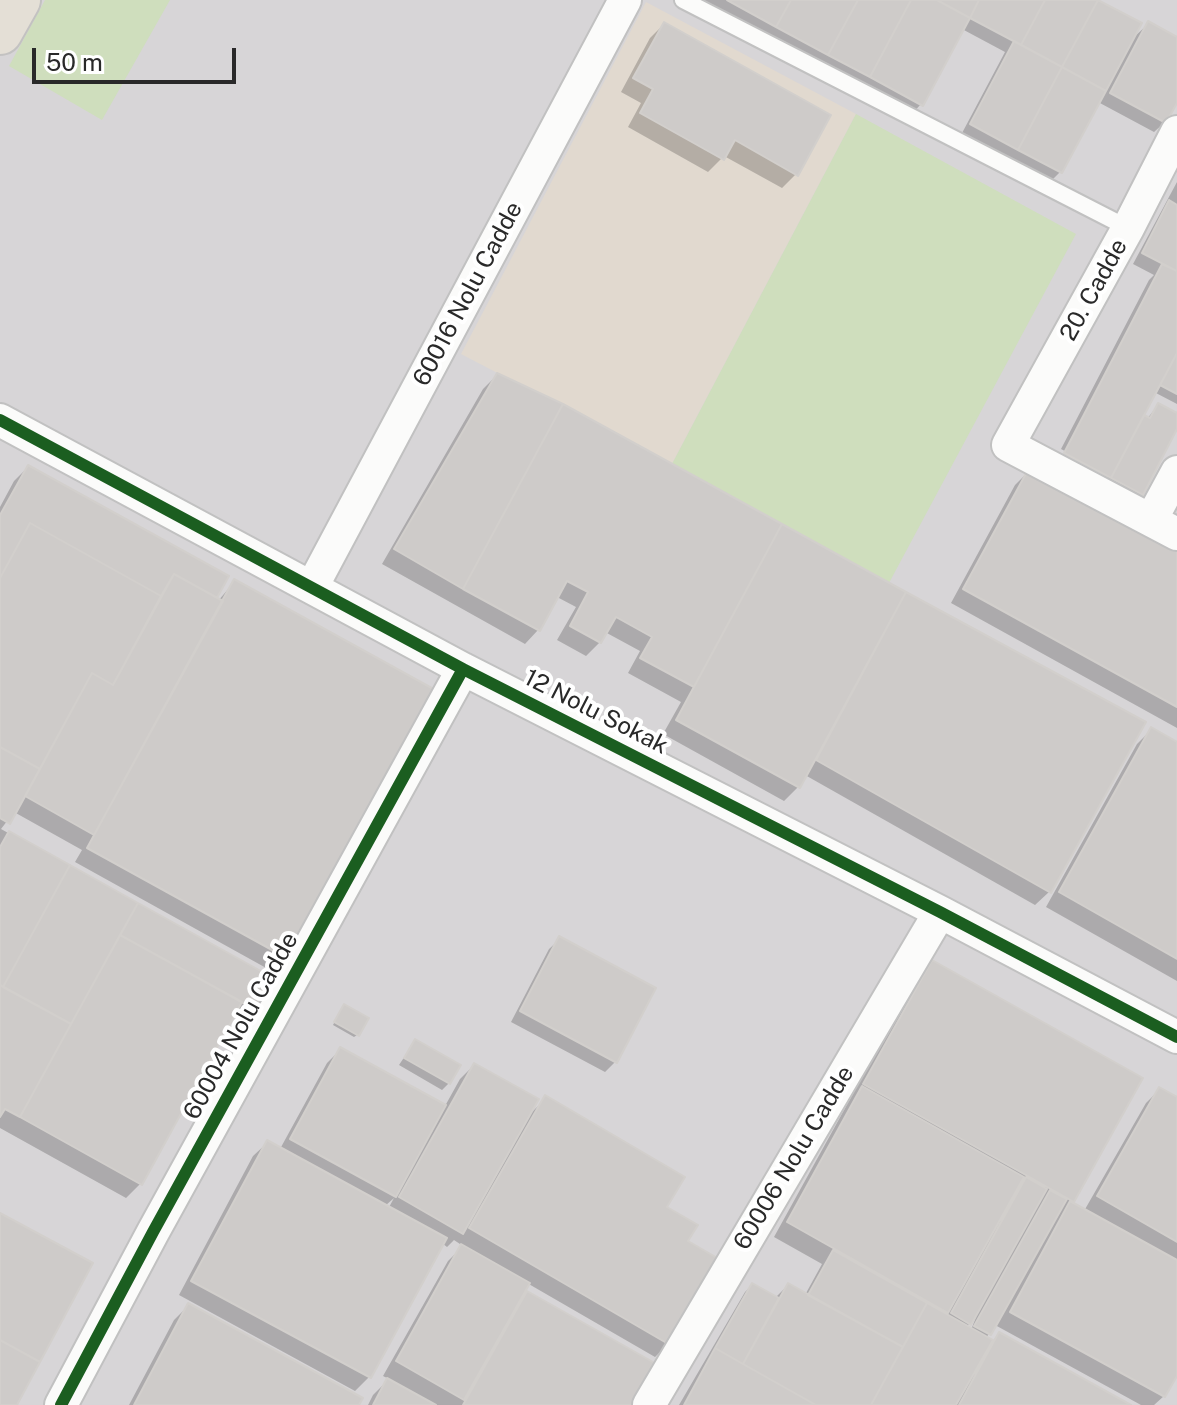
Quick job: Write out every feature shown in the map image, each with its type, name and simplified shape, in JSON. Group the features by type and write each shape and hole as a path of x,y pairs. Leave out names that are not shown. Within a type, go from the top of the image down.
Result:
{"main road":[{"path":"0,32 18,0"}],"street":[{"name":"60016 Nolu Cadde","path":"312,587 625,0"},
{"name":"20. Cadde","path":"1164,527 1008,445 1128,228 1177,132"},
{"name":"12 Nolu Sokak","path":"0,420 463,669 940,912 1177,1037"},
{"path":"1164,527 1177,472"},
{"name":"60004 Nolu Cadde","path":"61,1405 463,669"},
{"name":"60006 Nolu Cadde","path":"649,1405 940,912"}],"lane":[{"path":"683,0 1128,228"}],"shaded area":[{"path":"0,0 1177,0 1177,1405 0,1405"},
{"path":"646,2 856,114 672,464 461,354"}],"green space":[{"path":"45,0 170,0 102,120 9,66"},
{"path":"856,114 1076,234 889,583 672,464"}],"building":[{"path":"727,0 791,0 776,27"},
{"path":"791,0 858,0 828,55 776,27"},
{"path":"858,0 911,0 870,77 828,55"},
{"path":"911,0 937,0 970,18 923,106 870,77"},
{"path":"937,0 979,0 970,18"},
{"path":"979,0 1045,0 1021,45 970,18"},
{"path":"1045,0 1098,0 1062,67 1021,45"},
{"path":"1098,0 1142,23 1106,91 1062,67"},
{"path":"1148,21 1177,37 1177,103 1166,123 1110,93"},
{"path":"664,22 831,115 798,176 735,140 724,160 640,113 653,89 633,78"},
{"path":"1014,41 1062,67 1018,150 970,124"},
{"path":"1062,67 1106,91 1062,173 1018,150"},
{"path":"1169,200 1177,205 1177,271 1142,253"},
{"path":"1162,264 1177,271 1177,353 1111,478 1064,453"},
{"path":"1177,353 1177,394 1160,385"},
{"path":"497,373 563,404 463,589 394,549"},
{"path":"1158,403 1177,413 1177,429 1143,495 1111,478 1144,415 1150,418"},
{"path":"563,404 782,524 694,687 640,658 652,637 616,617 601,643 570,626 588,592 567,581 540,631 463,589"},
{"path":"28,465 229,576 217,598 174,574 161,596 30,523 0,578 0,515"},
{"path":"1029,468 1177,550 1177,707 963,589"},
{"path":"30,523 161,596 113,685 92,673 40,769 0,747 0,578"},
{"path":"782,524 906,592 800,788 676,720"},
{"path":"174,574 223,601 94,835 25,796 92,673 113,685"},
{"path":"234,579 439,692 292,961 87,848"},
{"path":"906,592 1146,722 1051,893 816,760"},
{"path":"1151,727 1177,742 1177,959 1059,892"},
{"path":"0,747 40,769 10,824 0,818"},
{"path":"9,831 70,865 3,987 0,985 0,847"},
{"path":"70,865 138,903 71,1024 3,987"},
{"path":"138,903 277,980 259,1012 120,935"},
{"path":"120,935 242,1002 142,1185 20,1117"},
{"path":"559,936 656,988 617,1063 520,1011"},
{"path":"932,960 1143,1078 1074,1202 863,1084"},
{"path":"0,985 71,1024 20,1117 5,1109 0,1117"},
{"path":"344,1004 369,1018 359,1036 334,1022"},
{"path":"415,1039 461,1065 450,1084 404,1058"},
{"path":"340,1047 446,1105 396,1197 290,1139"},
{"path":"474,1063 539,1099 463,1234 399,1197"},
{"path":"862,1086 1024,1177 948,1313 787,1222"},
{"path":"1159,1087 1177,1097 1177,1242 1097,1196"},
{"path":"545,1095 685,1177 667,1207 698,1225 688,1241 719,1259 670,1345 469,1228"},
{"path":"267,1140 447,1238 371,1378 191,1281"},
{"path":"1026,1177 1047,1189 971,1325 951,1313"},
{"path":"1050,1190 1067,1199 991,1335 974,1326"},
{"path":"1070,1201 1177,1260 1177,1376 1165,1397 1010,1312"},
{"path":"0,1213 93,1263 40,1362 0,1340"},
{"path":"461,1244 530,1283 464,1400 396,1361"},
{"path":"833,1250 927,1303 903,1347 808,1295"},
{"path":"752,1283 779,1298 743,1364 715,1348"},
{"path":"788,1283 903,1347 871,1405 816,1405 743,1364"},
{"path":"527,1291 660,1366 638,1405 463,1405"},
{"path":"188,1303 363,1398 359,1405 134,1405"},
{"path":"927,1303 993,1340 956,1405 871,1405"},
{"path":"999,1332 1131,1405 959,1405"},
{"path":"0,1340 40,1362 17,1405 0,1405"},
{"path":"715,1348 743,1364 816,1405 684,1405"},
{"path":"387,1378 436,1405 373,1405"}],"cycle path":[{"path":"0,420 463,669 940,912 1177,1037"},
{"path":"61,1405 463,669"}]}
